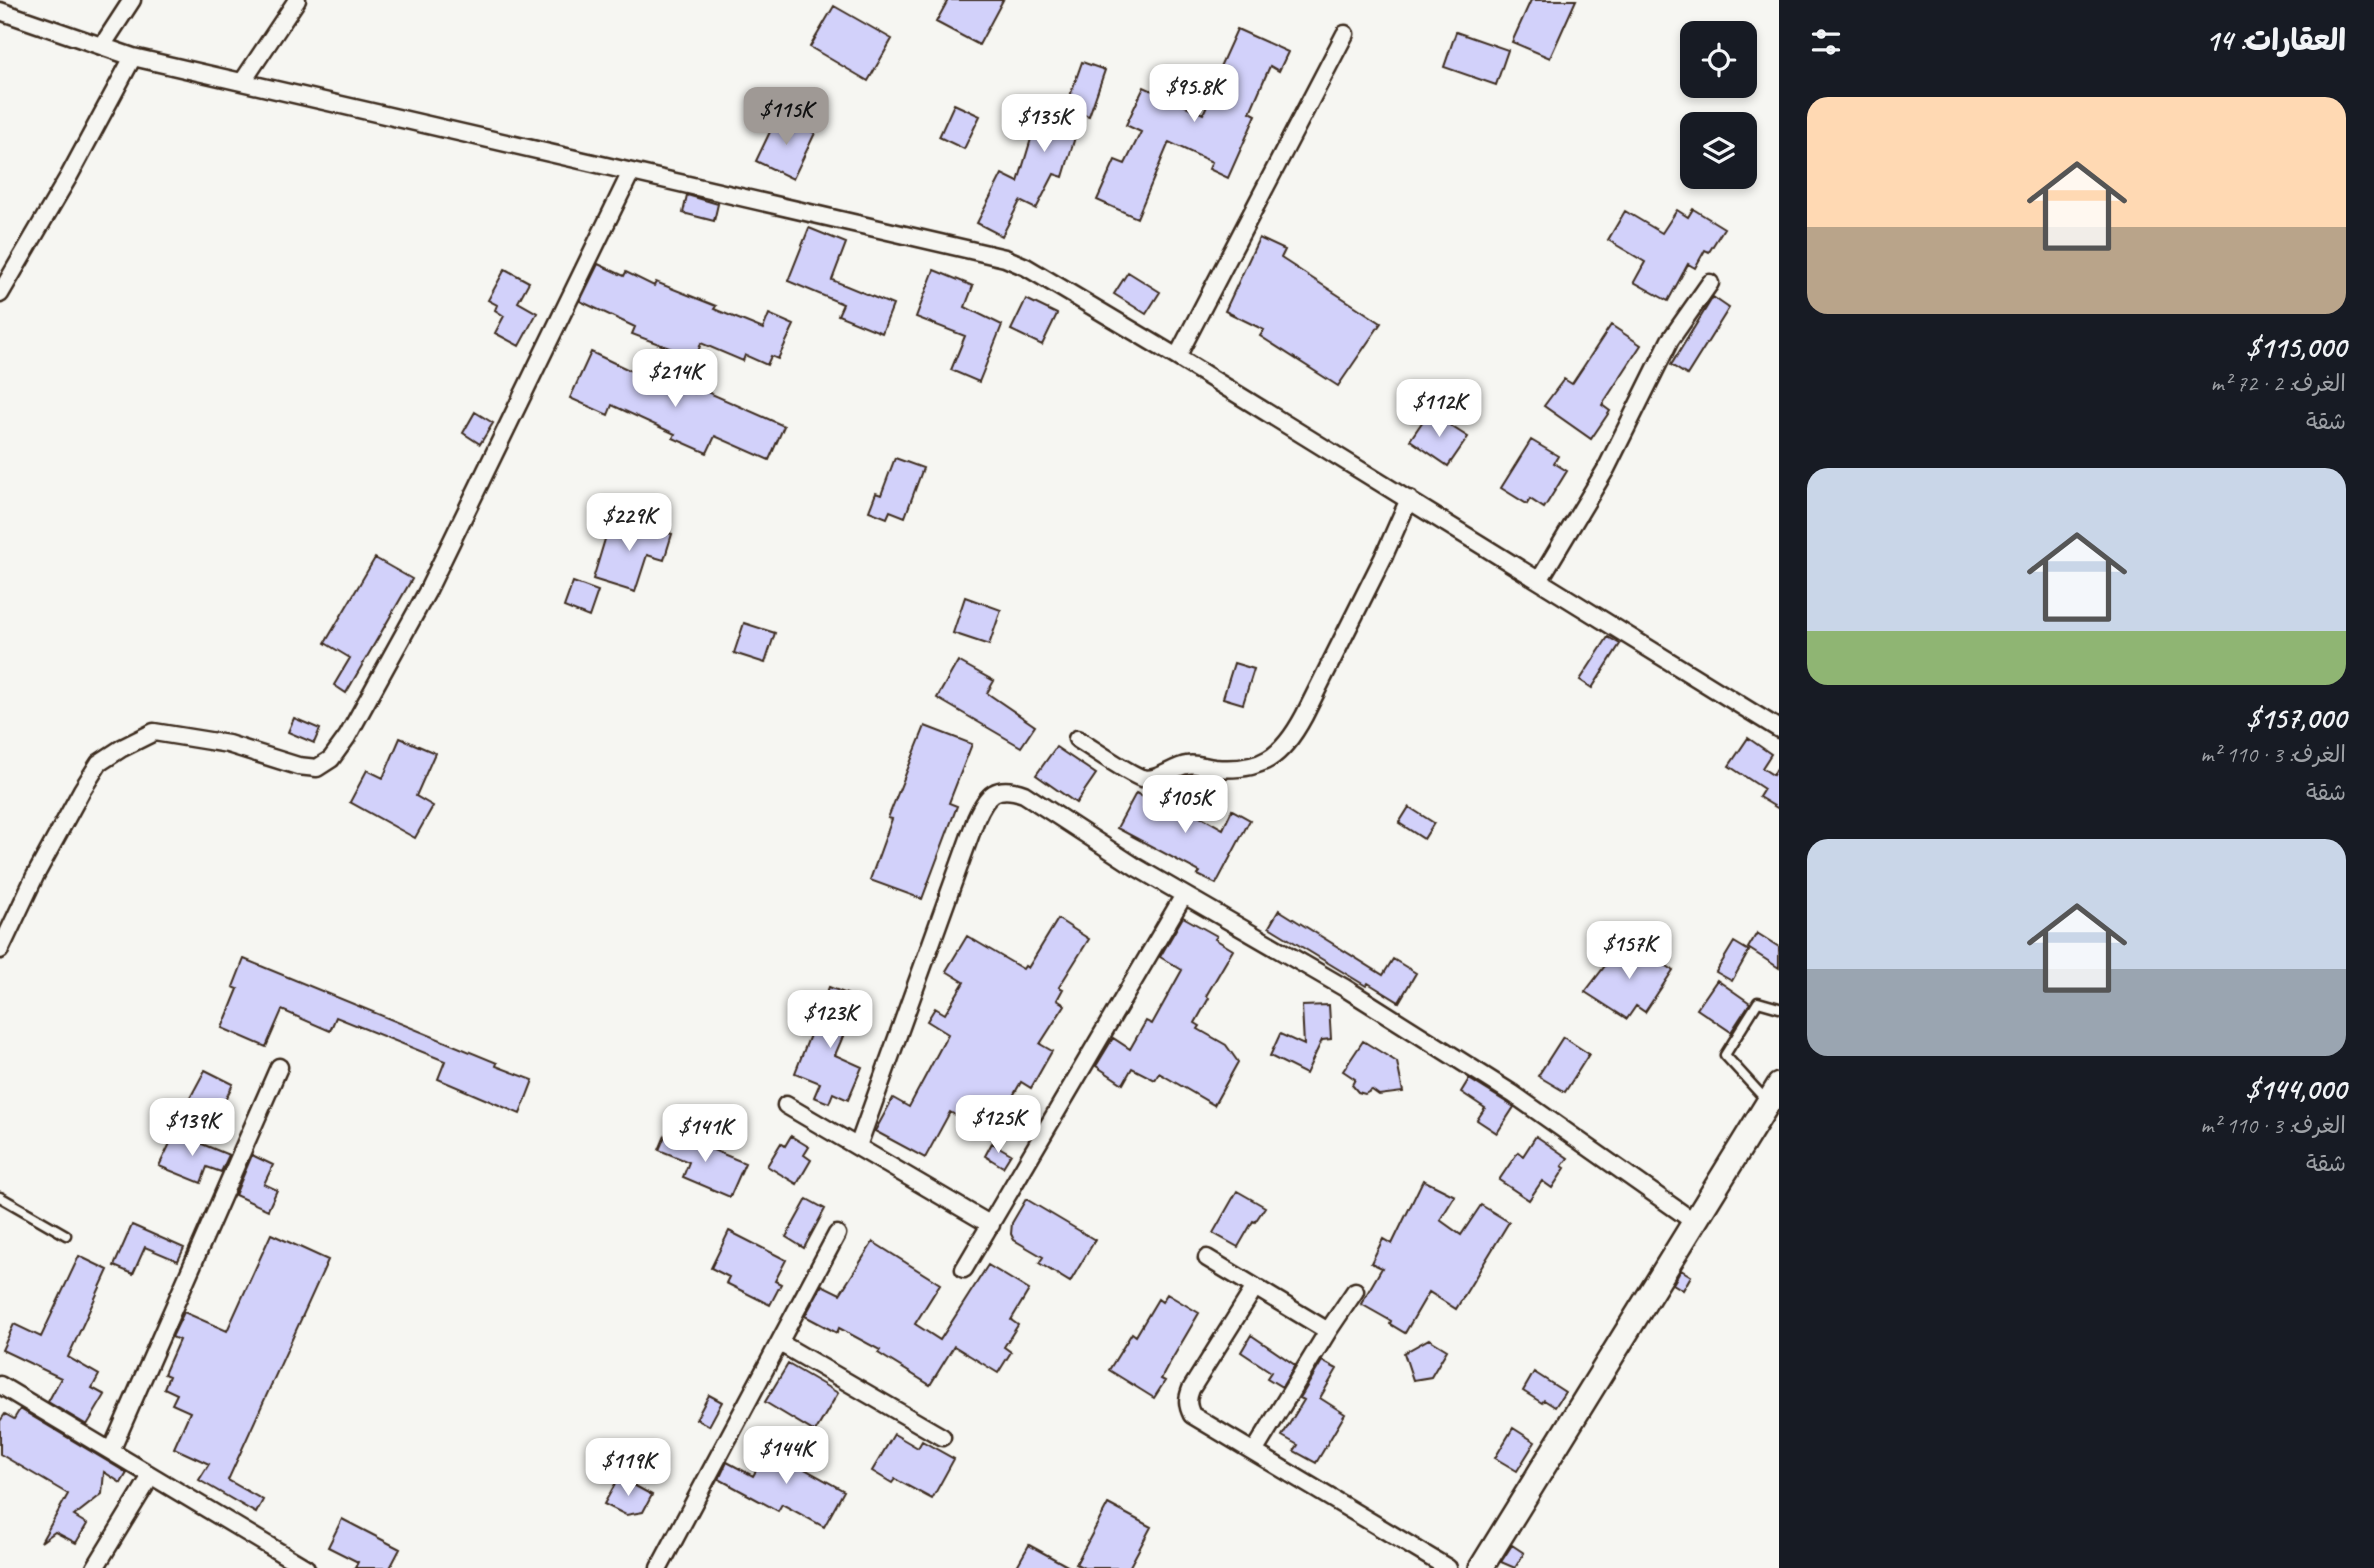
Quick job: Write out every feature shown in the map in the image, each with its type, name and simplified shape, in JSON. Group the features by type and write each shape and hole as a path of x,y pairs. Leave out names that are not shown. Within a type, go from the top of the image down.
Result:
{"main road":[{"path":"1481,1568 1693,1220 1774,1094"}],"street":[{"path":"102,46 132,0"},
{"path":"243,81 297,0"},
{"path":"0,12 133,57 1005,258 1026,267 1178,357 1779,729"},
{"path":"1178,357 1345,34"},
{"path":"0,294 69,176 133,57"},
{"path":"0,950 34,876 82,790 99,763 122,748 154,732 228,744 298,766 317,768 331,759 347,737 427,592 631,172"},
{"path":"1539,579 1606,469 1671,340 1710,282"},
{"path":"1077,739 1142,778 1156,778 1179,766 1192,764 1240,769 1266,761 1281,752 1292,739 1304,716 1409,499"},
{"path":"858,1146 976,819 989,796 998,790 1010,789 1024,793 1184,895 1345,988 1502,1087 1693,1220"},
{"path":"964,1269 1184,895"},
{"path":"111,1451 279,1067"},
{"path":"786,1105 991,1225"},
{"path":"659,1568 837,1234"},
{"path":"1207,1258 1328,1331"},
{"path":"1255,1287 1187,1398 1192,1415 1448,1568"},
{"path":"1254,1452 1355,1291"},
{"path":"780,1343 942,1437"},
{"path":"0,1385 299,1566"},
{"path":"95,1568 150,1476"}],"lane":[{"path":"1774,1094 1726,1055 1758,1002 1779,1008"},
{"path":"0,1197 66,1235"}],"building":[{"path":"948,0 1003,0 979,45 936,22"},
{"path":"1531,0 1576,0 1550,58 1512,42"},
{"path":"834,6 892,39 868,81 810,47"},
{"path":"1237,29 1288,52 1279,71 1270,66 1250,112 1256,115 1228,178 1209,169 1212,162 1169,142 1137,218 1097,200 1115,160 1125,164 1141,132 1126,125 1144,87 1203,114 1222,73 1218,71"},
{"path":"1456,32 1508,50 1496,85 1444,67"},
{"path":"1082,62 1105,70 1089,116 1082,114 1063,177 1054,174 1036,209 1020,201 1002,236 977,223 1002,174 1018,182 1040,109 1063,116"},
{"path":"954,104 980,116 964,149 939,137"},
{"path":"778,115 815,133 793,179 756,161"},
{"path":"687,195 718,204 714,221 683,213"},
{"path":"1693,209 1724,228 1709,252 1705,250 1695,268 1688,264 1668,301 1634,282 1645,262 1608,240 1625,211 1662,233 1677,210 1688,217"},
{"path":"809,228 846,243 832,280 893,305 882,333 838,315 843,304 788,281"},
{"path":"1259,238 1285,250 1281,258 1381,323 1338,386 1260,336 1264,330 1225,311"},
{"path":"598,264 624,276 626,272 654,286 656,282 716,306 714,309 763,329 769,314 794,325 778,359 771,356 767,365 745,355 743,361 701,343 696,358 632,334 635,327 580,301"},
{"path":"505,269 529,282 518,302 537,313 519,346 495,333 504,316 495,310 497,305 488,300"},
{"path":"934,270 973,286 965,307 1002,325 979,382 951,370 965,336 916,317"},
{"path":"1128,272 1160,292 1146,314 1114,294"},
{"path":"1713,297 1729,308 1687,375 1671,365"},
{"path":"1026,299 1057,314 1042,345 1011,330"},
{"path":"1611,325 1641,345 1602,405 1610,411 1591,439 1544,406 1564,379 1572,384"},
{"path":"591,352 665,387 668,381 694,393 696,387 784,426 769,460 715,436 707,453 673,438 675,434 612,405 608,415 570,398"},
{"path":"475,412 493,423 480,444 463,433"},
{"path":"1429,412 1468,437 1448,466 1410,440"},
{"path":"1531,440 1558,456 1554,463 1567,471 1544,508 1530,499 1527,504 1501,488"},
{"path":"895,458 923,468 905,517 890,511 887,518 869,511 876,493 881,495"},
{"path":"612,516 672,534 664,560 647,555 635,592 593,579"},
{"path":"375,558 412,579 346,693 334,685 350,658 325,643"},
{"path":"573,582 598,591 589,617 564,607"},
{"path":"965,597 1001,610 989,645 953,633"},
{"path":"744,623 775,633 765,663 734,653"},
{"path":"1608,637 1620,644 1592,688 1580,680"},
{"path":"958,661 994,681 987,693 1035,726 1021,747 937,698"},
{"path":"1234,663 1254,669 1243,704 1223,698"},
{"path":"294,718 320,729 314,743 288,732"},
{"path":"925,726 972,744 949,803 957,806 922,899 870,880 892,819 888,818"},
{"path":"400,738 435,753 416,796 433,806 415,838 350,802 367,770 383,778"},
{"path":"1748,738 1771,754 1762,768 1773,775 1779,765 1779,809 1759,797 1764,789 1729,766"},
{"path":"1056,747 1096,774 1076,803 1036,775"},
{"path":"1136,793 1164,808 1170,799 1223,829 1232,810 1250,820 1216,884 1198,875 1200,872 1117,828"},
{"path":"1409,807 1434,823 1424,839 1399,823"},
{"path":"1279,910 1383,975 1393,959 1416,973 1399,1002 1368,983 1366,986 1269,927"},
{"path":"1183,917 1217,936 1215,939 1233,950 1206,996 1209,998 1195,1023 1200,1026 1198,1029 1226,1045 1238,1062 1214,1105 1159,1073 1155,1080 1132,1068 1123,1084 1096,1066 1113,1038 1130,1049 1146,1021 1152,1024 1182,970 1160,957"},
{"path":"1058,919 1089,939 1059,987 1063,989 1057,1000 1065,1005 1040,1044 1052,1051 1031,1088 1021,1082 991,1135 950,1112 925,1158 875,1131 893,1098 909,1107 948,1034 927,1021 935,1008 945,1014 964,982 946,971 967,936 1023,969 1025,966 1028,968"},
{"path":"1757,933 1779,947 1779,968 1748,948"},
{"path":"1734,942 1749,951 1732,981 1716,972"},
{"path":"1621,945 1630,951 1634,945 1673,970 1645,1012 1636,1006 1627,1019 1585,992"},
{"path":"244,959 533,1080 520,1114 438,1079 445,1061 336,1017 330,1031 282,1010 266,1047 222,1028 238,989 233,987"},
{"path":"1717,980 1750,1003 1731,1032 1697,1009"},
{"path":"829,987 847,994 843,1003 855,1008 835,1055 862,1067 848,1100 833,1093 829,1103 814,1097 820,1083 795,1073"},
{"path":"1329,1005 1331,1039 1322,1040 1306,1074 1270,1056 1280,1034 1304,1045 1302,1006"},
{"path":"1563,1037 1589,1054 1565,1092 1538,1076"},
{"path":"1363,1041 1397,1062 1403,1092 1379,1095 1372,1090 1365,1094 1358,1092 1352,1085 1355,1079 1343,1071"},
{"path":"205,1070 233,1084 219,1113 190,1098"},
{"path":"1469,1079 1514,1107 1497,1133 1477,1120 1485,1108 1461,1092"},
{"path":"667,1131 745,1163 730,1197 683,1177 689,1162 659,1150"},
{"path":"175,1133 229,1155 221,1172 207,1167 201,1183 159,1166"},
{"path":"791,1136 809,1147 804,1155 811,1160 797,1184 767,1166 781,1143 785,1146"},
{"path":"1536,1136 1568,1158 1552,1188 1542,1181 1529,1200 1499,1180 1518,1152 1523,1156"},
{"path":"992,1143 1011,1154 1003,1167 985,1156"},
{"path":"252,1155 273,1165 264,1184 277,1190 268,1210 235,1195"},
{"path":"1423,1180 1455,1196 1440,1220 1461,1235 1481,1205 1509,1222 1456,1309 1429,1292 1405,1333 1390,1324 1391,1321 1361,1304 1382,1268 1371,1263 1383,1239 1392,1244"},
{"path":"1237,1191 1265,1207 1255,1222 1253,1221 1238,1247 1213,1233"},
{"path":"807,1199 825,1209 804,1248 786,1237"},
{"path":"1026,1199 1095,1240 1070,1282 1039,1263 1043,1257 1014,1240 1011,1234 1012,1223"},
{"path":"132,1225 184,1248 178,1261 145,1247 133,1274 114,1266"},
{"path":"729,1231 786,1260 775,1281 781,1284 770,1305 726,1283 729,1277 711,1268"},
{"path":"271,1234 328,1260 228,1480 263,1500 256,1513 199,1480 209,1464 174,1448 190,1412 172,1404 177,1394 164,1388 169,1376 164,1374 179,1340 172,1337 184,1312 227,1331"},
{"path":"873,1242 940,1284 915,1324 940,1340 988,1265 1029,1290 1011,1320 1018,1325 1004,1347 1011,1352 998,1373 954,1346 930,1385 878,1353 880,1350 839,1328 837,1333 805,1316 822,1285 840,1294"},
{"path":"79,1256 108,1270 68,1357 99,1375 92,1388 105,1395 87,1425 48,1402 61,1378 2,1350 14,1324 41,1337"},
{"path":"1681,1270 1691,1276 1683,1290 1673,1284"},
{"path":"1167,1294 1199,1313 1161,1379 1165,1381 1154,1398 1109,1370 1132,1333 1136,1336 1158,1299 1162,1302"},
{"path":"1251,1335 1295,1365 1282,1387 1267,1378 1271,1372 1241,1352"},
{"path":"1429,1339 1447,1350 1431,1377 1413,1380 1404,1353"},
{"path":"1322,1361 1337,1369 1320,1398 1345,1414 1316,1463 1294,1451 1298,1445 1282,1436 1304,1400 1300,1398"},
{"path":"788,1364 838,1393 815,1432 765,1402"},
{"path":"1534,1372 1565,1392 1555,1407 1544,1400 1542,1403 1523,1391"},
{"path":"709,1395 722,1402 709,1426 696,1419"},
{"path":"20,1409 127,1473 121,1483 104,1472 102,1494 74,1516 87,1524 76,1543 55,1532 41,1542 68,1494 0,1454 0,1421 5,1414 14,1419"},
{"path":"1513,1428 1535,1442 1517,1471 1495,1458"},
{"path":"894,1434 918,1448 922,1441 954,1459 932,1499 895,1479 892,1483 872,1471"},
{"path":"771,1445 805,1464 803,1468 844,1491 824,1527 782,1504 778,1511 719,1479 727,1462 753,1476"},
{"path":"619,1477 652,1495 643,1512 626,1515 604,1504"},
{"path":"1108,1504 1151,1527 1129,1568 1084,1568 1076,1564"},
{"path":"342,1519 400,1549 390,1568 355,1568 358,1562 328,1547"},
{"path":"1029,1545 1071,1568 1016,1568"},
{"path":"1512,1545 1524,1553 1515,1568 1501,1562"}]}
